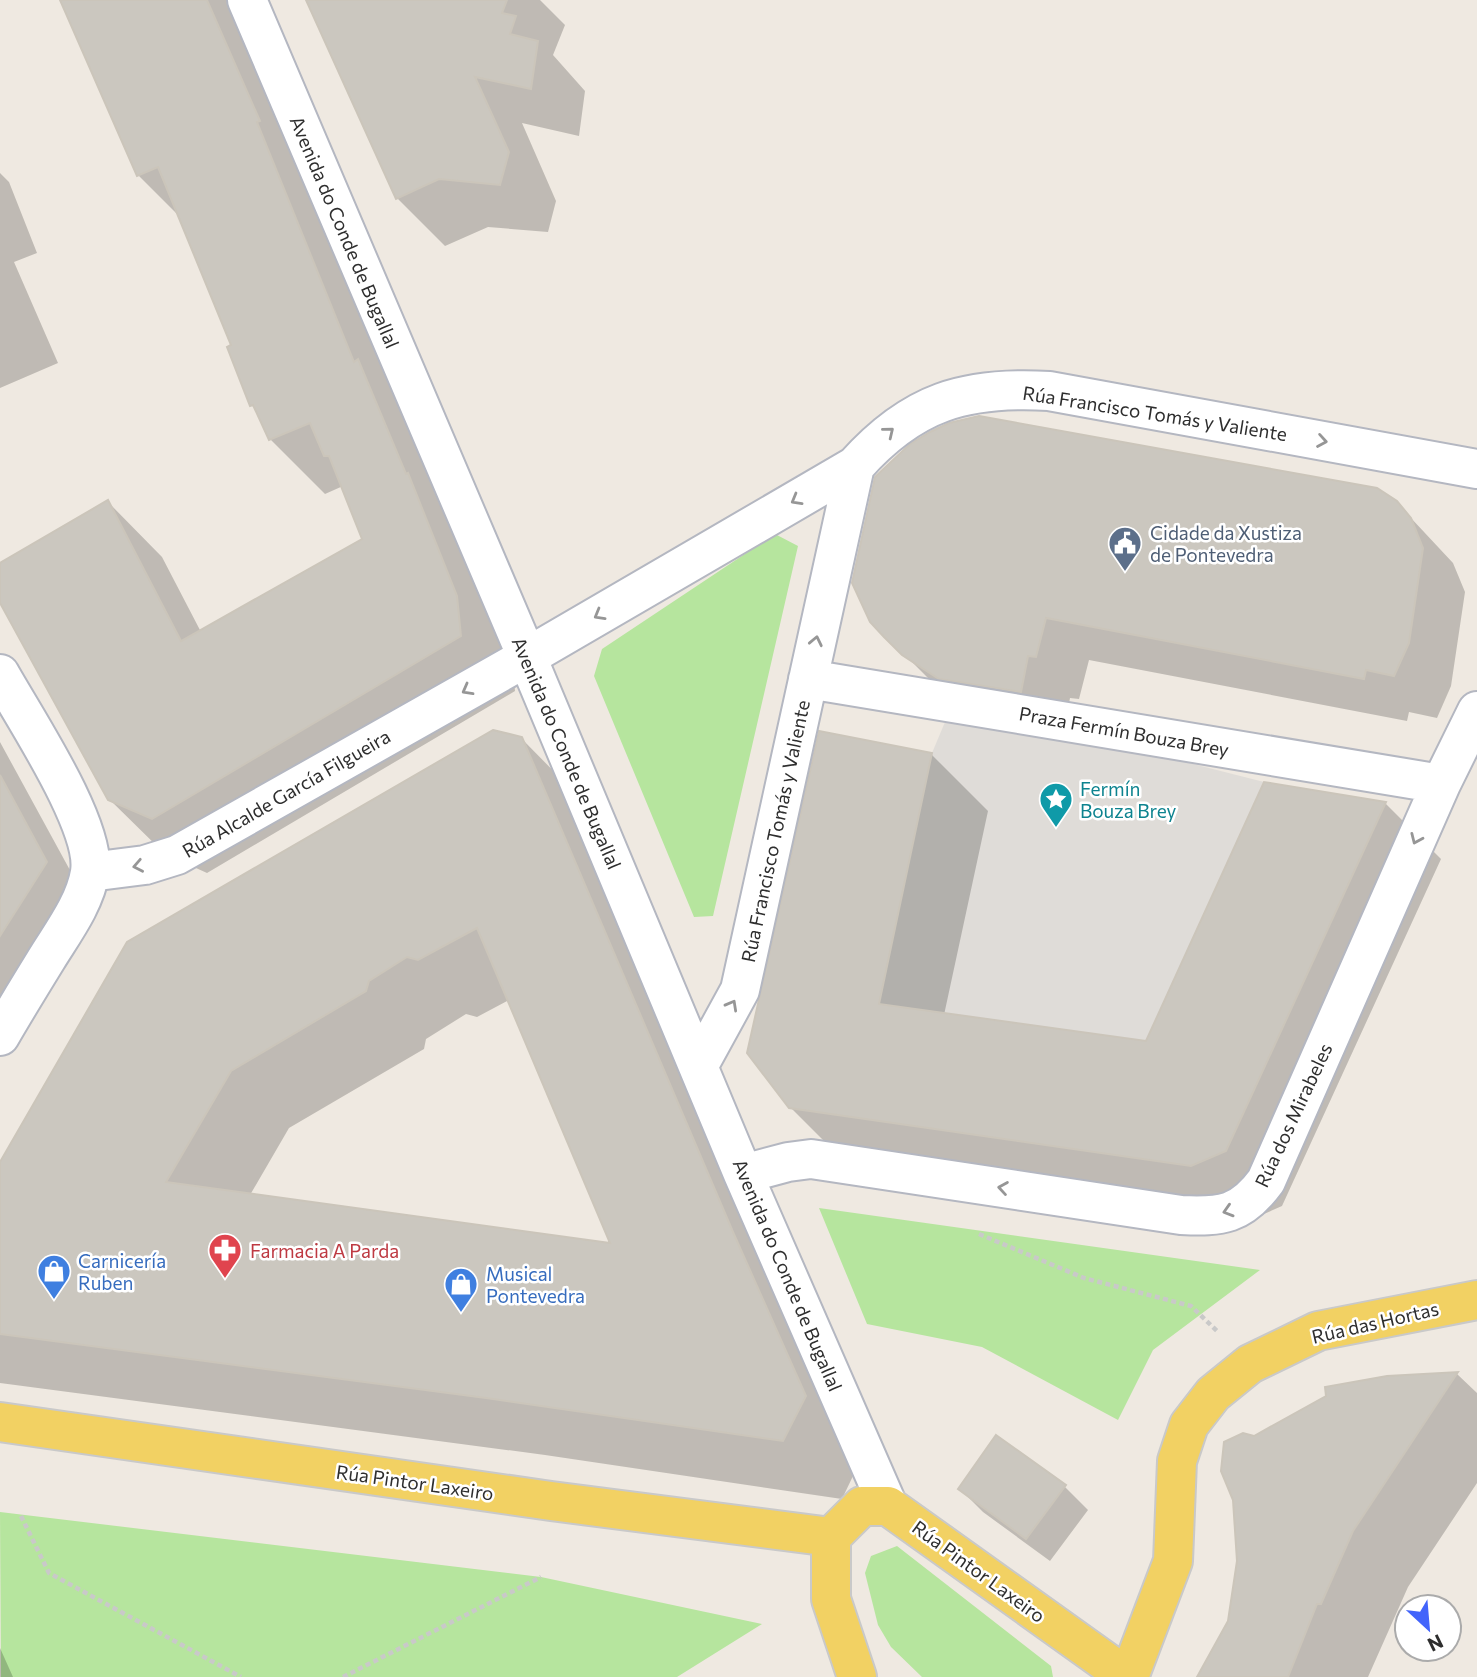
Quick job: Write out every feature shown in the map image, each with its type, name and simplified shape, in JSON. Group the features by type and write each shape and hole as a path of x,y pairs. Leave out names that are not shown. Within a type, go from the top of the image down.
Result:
{"main road":[{"name":"Rúa das Hortas","path":"1128,1677 1173,1561 1177,1461 1189,1425 1213,1394 1250,1364 1318,1331 1477,1300"},
{"name":"Rúa Pintor Laxeiro","path":"0,1422 551,1502 831,1537"},
{"path":"857,1677 831,1599 831,1537 862,1506 888,1506"},
{"name":"Rúa Pintor Laxeiro","path":"888,1506 1128,1677"}],"street":[{"name":"Avenida do Conde de Bugallal","path":"247,0 527,657 743,1174 888,1506"},
{"name":"Rúa Francisco Tomás y Valiente","path":"527,657 855,466 873,445 922,410 964,395 1008,389 1049,391 1477,469"},
{"name":"Rúa Francisco Tomás y Valiente","path":"699,1065 740,990 855,466"},
{"name":"Rúa Alcalde García Filgueira","path":"90,872 145,865 177,855 527,657"},
{"path":"0,674 53,767 83,826 90,848 90,872 71,918 0,1036"},
{"name":"Praza Fermín Bouza Brey","path":"808,678 1441,784"},
{"name":"Rúa dos Mirabeles","path":"743,1174 811,1159 1181,1215 1206,1217 1234,1211 1253,1199 1266,1181 1441,784 1477,711"},
{"path":"851,1677 857,1677"}],"path":[{"path":"968,1229 1002,1246 1084,1278 1191,1306 1250,1364"},
{"path":"21,1516 49,1573 241,1677"},
{"path":"343,1677 541,1577"}],"green space":[{"path":"775,534 798,546 713,916 694,917 594,676 602,649"},
{"path":"819,1208 1260,1270 1153,1350 1118,1420 982,1347 867,1324"},
{"path":"0,1512 541,1577 762,1624 677,1677 1,1677"},
{"path":"897,1546 1051,1666 1053,1677 922,1677 891,1647 878,1625 865,1573 871,1556"}],"shaded area":[{"path":"953,703 1264,782 1146,1041 879,1004 932,753"}],"building":[{"path":"60,0 207,0 260,121 257,122 354,362 358,359 406,474 408,473 457,596 461,636 152,819 108,800 0,603 0,563 108,500 181,641 362,539 329,456 324,456 310,423 269,440 253,405 250,406 227,347 231,345 158,167 137,176"},
{"path":"306,0 507,0 502,13 516,16 510,34 538,41 531,89 475,77 509,152 500,185 439,179 396,199"},
{"path":"979,416 1377,488 1397,501 1411,518 1423,548 1409,643 1394,676 1366,670 1364,679 1046,618 1036,657 1028,656 1021,692 939,679 902,655 870,622 852,583 875,477 910,444 930,432 949,423"},
{"path":"493,730 522,737 733,1232 806,1396 783,1441 486,1398 0,1334 0,1162 127,942","holes":["477,928 610,1243 166,1182 231,1071 366,991 369,981 407,957 418,960"]},
{"path":"819,731 932,753 879,1004 1146,1041 1264,782 1386,802 1226,1151 1191,1166 789,1108 747,1053"},
{"path":"0,775 47,862 0,936"},
{"path":"1458,1372 1353,1531 1321,1604 1317,1604 1288,1677 1197,1677 1228,1621 1237,1561 1233,1500 1221,1471 1224,1442 1243,1433 1254,1436 1326,1396 1325,1387 1387,1376"},
{"path":"996,1435 1066,1485 1026,1539 958,1489"}],"place":[{"name":"Cidade da Xustiza de Pontevedra","path":"1125,573"},
{"name":"Fermín Bouza Brey","path":"1056,829"},
{"name":"Farmacia A Parda","path":"225,1280"},
{"name":"Carnicería Ruben","path":"54,1301"},
{"name":"Musical Pontevedra","path":"461,1314"}]}
